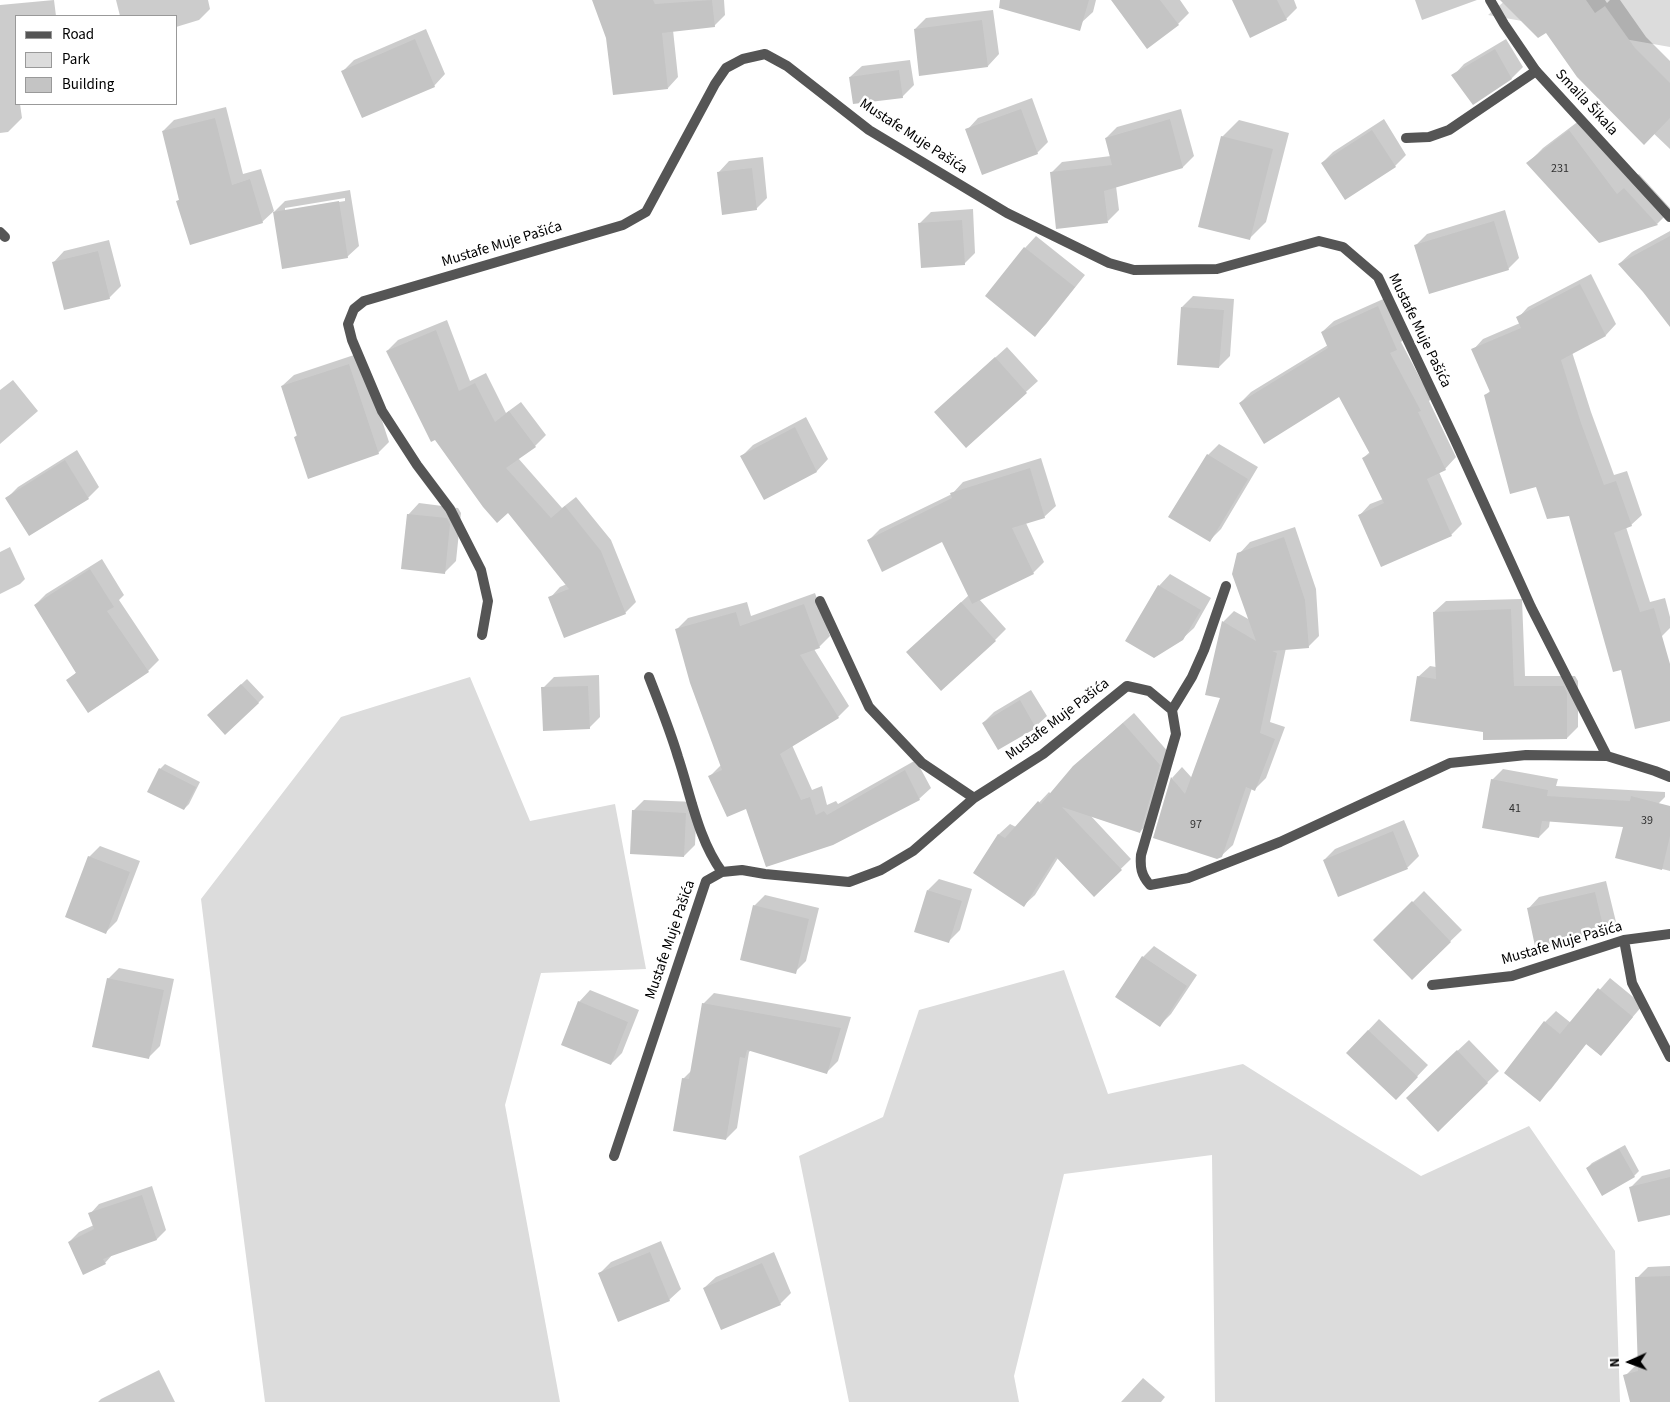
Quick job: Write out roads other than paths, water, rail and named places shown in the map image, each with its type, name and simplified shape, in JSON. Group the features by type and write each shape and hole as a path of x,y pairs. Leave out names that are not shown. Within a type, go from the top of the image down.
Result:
{"street":[{"name":"Smaila Šikala","path":"1490,0 1536,71 1670,217"},
{"name":"Mustafe Muje Pašića","path":"482,635 488,601 481,570 450,509 417,465 382,411 352,340 348,324 354,309 364,302 623,225 646,212 715,84 726,68 743,58 764,54 787,66 869,130 885,140 1007,213 1109,263 1134,270 1217,269 1320,241 1343,247 1378,277 1531,607 1607,756"},
{"path":"1406,138 1429,137 1449,130 1536,71"},
{"path":"1226,586 1204,650 1192,677 1172,710 1176,734 1141,855 1140,868 1150,885 1188,878 1280,842 1450,763 1526,755 1607,756 1670,777"},
{"path":"820,601 869,707 922,763 974,798"},
{"path":"650,677 678,755 703,838 712,858 722,872"},
{"name":"Mustafe Muje Pašića","path":"614,1156 706,881 722,872 742,870 849,882 880,870 913,851 974,798 1043,754 1127,686 1149,691 1172,710"},
{"name":"Mustafe Muje Pašića","path":"1432,985 1512,976 1624,940 1670,934"},
{"path":"1624,940 1632,983 1670,1058"}]}
